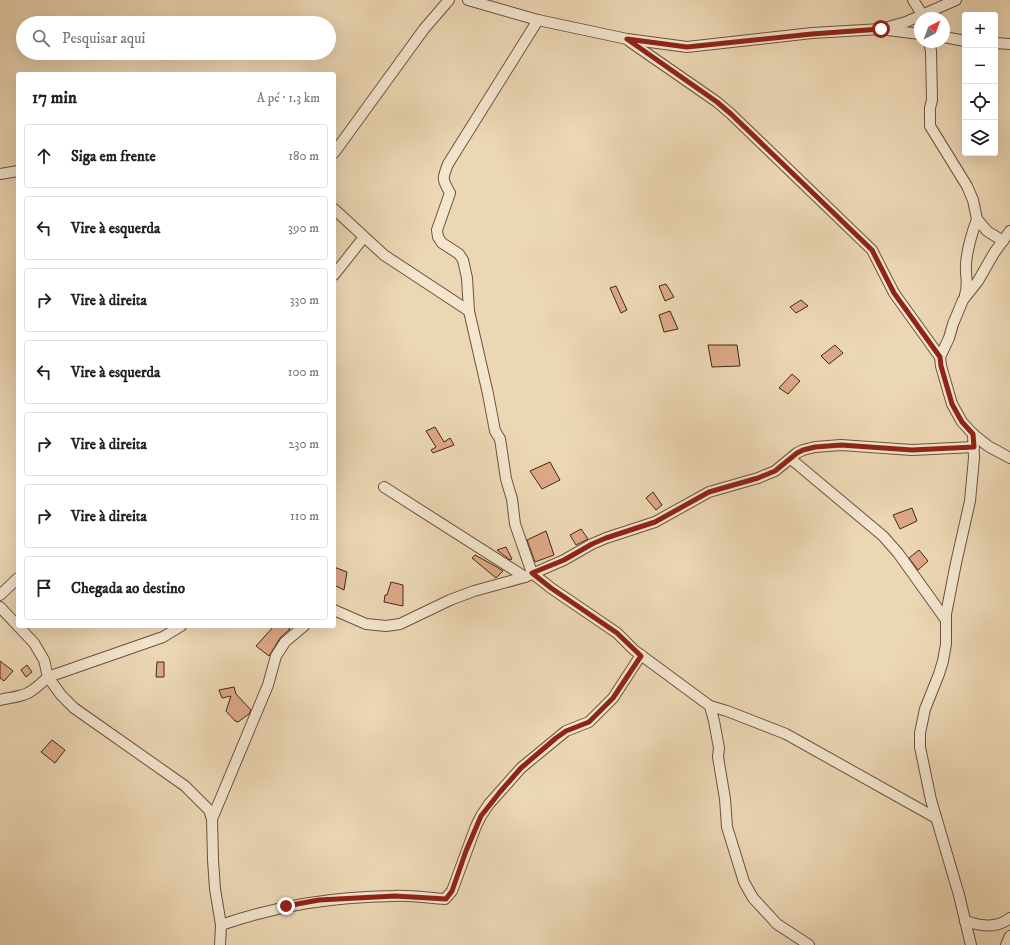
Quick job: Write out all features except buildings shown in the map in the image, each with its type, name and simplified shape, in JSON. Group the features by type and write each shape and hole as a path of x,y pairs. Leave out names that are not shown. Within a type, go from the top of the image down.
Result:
{"street":[{"path":"336,150 424,29 449,0"},
{"path":"468,0 538,20 627,39 687,47 812,34 881,29 914,33"},
{"path":"913,0 920,12"},
{"path":"931,12 956,0"},
{"path":"881,29 914,19"},
{"path":"529,575 515,524 512,499 506,479 502,452 493,419 469,311 467,278 463,260 459,254 442,243 438,237 437,230 450,193 443,181 448,164 538,20"},
{"path":"627,39 717,102 731,114 872,250 894,293 940,357 941,366 952,404 962,422 973,434 988,446 1010,458"},
{"path":"950,39 962,41"},
{"path":"998,43 1010,44"},
{"path":"930,48 932,100 930,108 930,126 967,186 973,200 977,219 987,231 1007,236 994,253 978,281 963,300"},
{"path":"0,174 16,171"},
{"path":"336,211 384,256 469,311"},
{"path":"940,357 966,293 968,283 966,264 969,243 977,219"},
{"path":"336,273 364,238"},
{"path":"971,945 960,895 931,800 920,747 920,733 925,709 940,674 943,661 946,644 946,620 956,563 970,501 974,458 973,434"},
{"path":"336,611 366,624 386,626 400,624 450,600 474,591 529,575 564,560 606,538 655,522 709,492 758,478 775,471 803,450 815,447 841,445 912,450 974,447"},
{"path":"791,459 883,536 898,552 946,620"},
{"path":"384,487 551,588 617,633 641,656 710,706 786,734 936,818"},
{"path":"0,595 16,580"},
{"path":"0,606 16,623"},
{"path":"20,628 34,643 44,660 48,677 61,696 74,708 185,786 209,810 212,819 213,860 215,890 220,924 220,945"},
{"path":"0,700 28,693 48,677 163,637 178,628"},
{"path":"212,819 268,685 276,656 285,642 302,628"},
{"path":"220,924 252,914 319,900 395,896 446,899 452,891 478,821 493,800 521,768 566,731 589,722 613,698 641,656"},
{"path":"710,706 719,748 718,757 725,799 727,827 744,882 753,898 777,924 809,945"},
{"path":"965,921 979,926 989,926 998,925 1010,918"},
{"path":"1006,945 1010,936"}],"route":[{"path":"286,906 319,900 395,896 446,899 452,891 466,851 481,816 500,792 521,768 556,738 566,731 589,722 613,698 641,656 617,633 551,588 532,573 564,560 606,538 655,522 709,492 758,478 775,471 803,450 815,447 841,445 912,450 974,447 973,434 962,422 952,404 941,366 940,357 894,293 872,250 731,114 717,102 627,39 687,47 784,36 881,29"}]}
